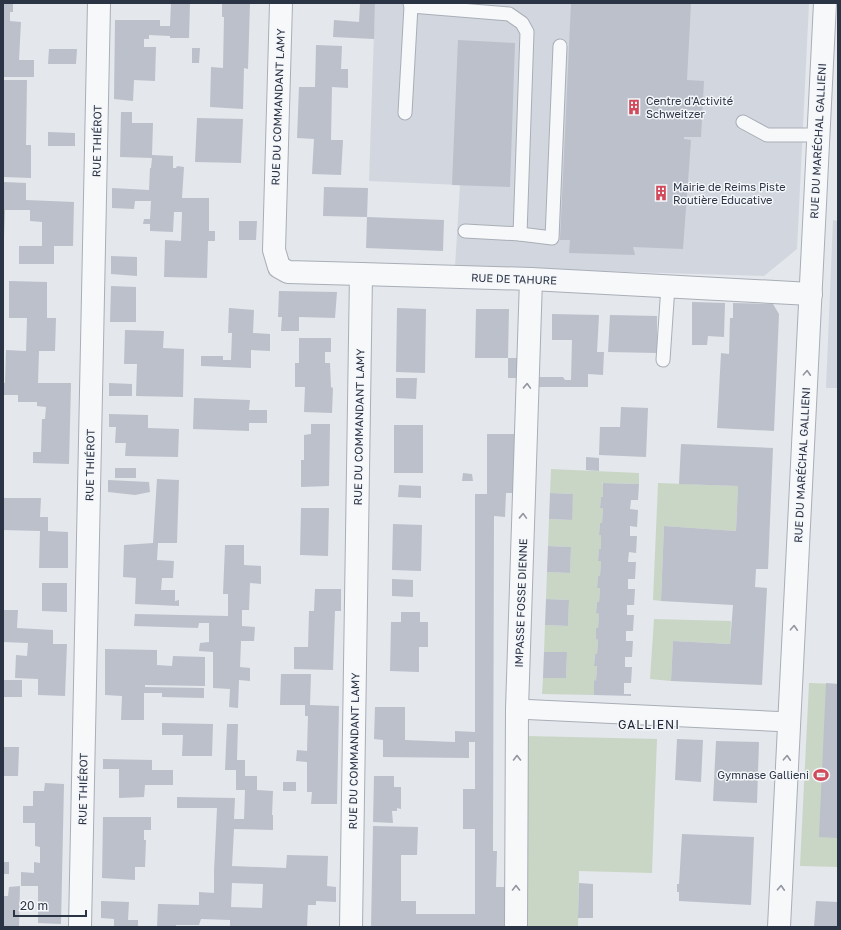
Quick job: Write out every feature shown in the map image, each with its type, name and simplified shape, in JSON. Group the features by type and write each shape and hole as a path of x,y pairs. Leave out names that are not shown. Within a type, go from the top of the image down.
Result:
{"street":[{"name":"RUE THIÉROT","path":"80,927 100,3"},
{"name":"RUE DU COMMANDANT LAMY","path":"281,3 274,250 279,267 288,272 361,274 351,927"},
{"name":"RUE DU MARÉCHAL GALLIENI","path":"779,927 811,294 825,123 825,3"},
{"name":"RUE DE TAHURE","path":"361,274 531,279 811,294"},
{"name":"IMPASSE FOSSE DIENNE","path":"516,927 518,709 531,279"},
{"path":"518,709 789,722"}],"lane":[{"path":"405,112 411,4 509,14 522,23 527,32 520,234"},
{"path":"465,231 520,234 552,238 560,46"},
{"path":"743,122 767,135 825,123"},
{"path":"663,360 668,286"}],"shaded area":[{"path":"375,3 809,3 797,249 764,276 455,267 460,185 369,181"},
{"path":"833,220 838,221 838,388 826,388"}],"green space":[{"path":"551,469 639,473 639,484 601,483 603,484 603,497 601,497 600,508 603,508 602,523 600,524 599,535 601,535 601,549 599,550 598,561 601,561 600,576 598,576 597,587 600,588 599,602 597,602 596,613 599,614 598,628 596,628 596,639 598,640 597,654 595,654 594,665 597,666 596,681 594,681 594,695 542,694 543,678 566,678 567,652 544,652 545,625 568,626 569,600 546,599 547,572 570,573 571,547 548,546 549,519 571,520 573,494 550,493"},
{"path":"658,483 738,486 736,531 664,526 661,601 653,600"},
{"path":"654,619 731,621 730,644 673,641 671,681 650,679"},
{"name":"Gymnase Gallieni","path":"809,683 838,684 838,867 800,866"},
{"path":"528,736 657,739 652,873 579,871 578,927 523,927"}],"building":[{"path":"3,3 13,3 13,12 10,12 10,21 21,22 19,60 34,60 34,77 3,77"},
{"path":"171,3 190,3 189,38 170,38 170,36 149,35 149,39 144,39 144,47 156,47 155,81 134,80 133,101 114,99 115,20 160,20 160,26 170,26"},
{"path":"222,3 250,3 248,69 244,68 243,109 210,107 211,67 223,68 224,17 222,17"},
{"path":"360,3 375,3 374,39 333,37 334,20 359,22"},
{"name":"Centre d'Activité Schweitzer","path":"571,3 691,3 687,80 704,81 701,137 684,137 684,139 691,140 683,249 633,247 635,255 569,253 570,240 560,240"},
{"path":"458,40 515,43 510,187 452,185"},
{"path":"316,45 342,46 341,69 348,69 348,88 332,87 331,140 343,140 341,175 312,174 314,139 297,138 299,87 315,87"},
{"path":"192,48 200,48 199,63 192,63"},
{"path":"49,49 77,49 76,64 48,64"},
{"path":"3,80 27,80 26,145 31,145 31,178 4,177"},
{"path":"121,112 132,112 132,123 153,123 152,155 173,156 173,168 176,168 177,166 184,167 182,198 209,198 209,231 215,231 215,241 208,241 207,278 164,277 165,240 181,241 182,212 174,212 173,232 150,231 150,224 143,224 144,219 150,219 151,201 135,201 134,209 112,208 112,188 149,190 152,158 120,157"},
{"path":"197,118 243,119 241,163 195,162"},
{"path":"48,132 75,133 75,146 48,146"},
{"path":"4,182 26,183 26,200 74,202 73,246 54,246 54,264 19,264 19,246 42,246 42,222 30,221 30,210 5,210 3,238"},
{"path":"324,187 368,188 367,217 323,216"},
{"path":"367,217 444,220 443,251 366,248"},
{"path":"239,221 257,221 256,240 239,240"},
{"path":"111,256 137,257 137,276 111,274"},
{"path":"9,281 47,282 47,318 56,318 55,351 39,351 38,383 71,383 69,464 33,463 33,452 41,452 42,419 45,419 46,407 37,406 37,402 18,402 18,395 3,395 6,350 26,351 27,318 9,318"},
{"path":"111,286 136,287 136,322 110,322"},
{"path":"279,291 337,292 335,318 299,317 299,331 281,331 282,317 278,317"},
{"path":"692,302 725,303 724,337 708,336 707,345 692,345"},
{"path":"733,303 773,304 779,314 774,431 717,428 721,353 729,354 730,318 733,318"},
{"path":"229,308 254,310 253,333 270,334 270,351 251,350 251,368 201,366 201,356 223,356 223,360 231,360 232,333 228,333"},
{"path":"397,308 426,309 425,373 396,372"},
{"path":"476,309 509,309 508,358 475,358"},
{"path":"552,314 599,315 597,352 604,352 603,375 588,374 588,387 536,387 536,377 563,377 565,380 571,380 572,340 552,340"},
{"path":"610,315 657,316 657,353 608,352"},
{"path":"125,330 164,331 163,348 184,349 183,397 136,396 137,364 124,364"},
{"path":"299,338 331,338 331,352 325,352 325,363 330,363 331,387 333,388 332,413 304,412 305,387 295,387 295,363 299,363"},
{"path":"508,358 523,358 523,378 508,378"},
{"path":"396,378 417,378 416,399 396,398"},
{"path":"109,383 132,384 132,396 109,396"},
{"path":"194,398 250,400 249,410 267,410 267,423 249,423 249,431 193,429"},
{"path":"621,407 648,408 646,457 599,455 600,427 620,427"},
{"path":"109,414 148,415 148,428 179,429 178,457 125,456 126,443 115,443 116,427 109,427"},
{"path":"311,424 330,424 329,486 301,487 301,460 304,460 304,435 311,434"},
{"path":"394,425 423,425 423,473 394,473"},
{"path":"487,434 520,434 520,493 506,493 505,517 494,516 493,851 497,851 496,887 510,887 509,927 371,927 373,826 418,827 417,855 401,855 401,901 416,901 416,914 475,914 475,829 463,829 463,789 475,789 475,742 469,742 469,758 383,757 383,740 374,739 375,707 405,707 405,740 455,742 455,731 475,732 475,494 487,494"},
{"path":"681,444 773,448 768,569 756,569 755,587 767,588 762,685 671,681 673,641 730,644 733,605 661,601 664,526 736,531 738,486 679,484"},
{"path":"586,457 599,458 599,471 586,470"},
{"path":"115,468 136,468 136,478 115,478"},
{"path":"463,473 472,474 473,481 462,481"},
{"path":"157,479 179,480 177,543 158,543 157,560 174,561 173,578 162,578 161,590 175,590 175,601 179,600 179,606 135,604 136,578 123,577 124,545 153,543"},
{"path":"108,480 149,482 150,492 135,495 108,492"},
{"path":"603,483 639,484 638,500 631,500 630,509 638,510 637,527 630,526 630,536 637,536 636,553 629,552 628,562 636,562 635,579 628,579 628,589 635,589 634,605 627,605 627,615 634,615 633,631 626,631 626,641 633,641 632,657 625,657 625,667 632,667 631,683 624,683 624,694 631,694 631,696 594,695 594,680 596,681 597,666 594,666 598,640 596,639 596,628 598,628 599,614 596,613 597,602 599,602 600,588 597,588 598,576 600,576 601,561 598,561 599,549 601,549 601,535 599,535 600,523 602,523 603,508 600,508 601,497 603,497"},
{"path":"399,485 421,486 421,498 398,497"},
{"path":"550,493 573,494 572,520 549,519"},
{"path":"3,498 41,498 40,517 48,517 48,531 68,532 68,568 39,568 40,531 3,530"},
{"path":"301,508 329,508 328,556 300,555"},
{"path":"393,524 422,525 421,571 392,570"},
{"path":"225,545 244,545 244,565 261,566 261,584 250,583 249,610 242,610 242,626 255,627 254,641 241,641 240,667 250,668 250,681 239,680 238,708 229,707 230,689 213,688 213,652 199,651 200,643 209,642 209,623 199,623 198,628 134,626 135,614 228,616 228,594 223,594"},
{"path":"548,546 571,547 570,573 547,572"},
{"path":"392,579 413,580 413,597 392,596"},
{"path":"42,583 67,583 67,612 42,611"},
{"path":"315,589 341,589 341,611 335,611 333,670 294,669 294,647 308,647 309,611 314,611"},
{"path":"546,599 569,600 568,626 545,625"},
{"path":"3,610 18,610 17,628 53,630 53,644 67,644 65,696 38,695 38,679 15,678 16,655 27,656 28,643 3,642"},
{"path":"401,612 420,612 420,622 428,622 428,647 419,647 419,672 390,671 391,622 401,622"},
{"path":"105,649 157,650 157,665 172,666 173,656 205,657 205,686 145,685 145,687 204,688 204,698 162,697 162,693 144,693 144,720 121,720 122,696 105,695"},
{"path":"544,652 567,652 566,678 543,678"},
{"path":"281,674 311,674 310,705 339,706 337,804 311,804 312,792 307,792 307,762 296,761 297,750 307,751 308,716 305,716 305,705 280,705"},
{"path":"3,680 22,680 22,697 3,697"},
{"path":"826,683 838,684 838,838 819,837"},
{"path":"162,723 213,724 212,756 182,756 183,735 162,735"},
{"path":"227,724 238,724 237,760 245,760 245,776 257,776 257,790 273,791 273,830 234,829 232,866 286,868 287,855 328,856 327,886 336,887 336,902 316,901 316,905 308,905 307,927 230,927 230,920 201,919 199,925 157,927 158,904 199,905 199,892 214,893 217,808 177,808 177,797 235,798 234,819 244,819 245,790 236,790 236,770 225,770","holes":["232,883 263,884 262,908 231,907"]},
{"path":"677,739 703,740 701,782 675,780"},
{"path":"716,741 759,742 757,803 713,801"},
{"path":"3,747 19,747 18,776 3,776"},
{"path":"103,759 152,760 152,770 173,770 173,785 145,785 144,797 119,798 119,769 103,769"},
{"path":"374,776 394,776 394,787 401,787 401,809 397,808 397,811 392,811 393,823 373,822"},
{"path":"283,782 296,782 296,791 283,791"},
{"path":"45,783 64,784 61,924 38,923 38,886 21,886 21,872 34,873 34,862 40,863 40,847 35,846 35,823 23,823 23,806 33,806 33,791 44,791"},
{"path":"103,817 151,817 151,830 144,830 144,840 146,840 145,867 135,867 135,880 102,878"},
{"path":"682,834 754,837 751,905 679,901 677,884 679,884"},
{"path":"3,862 9,862 9,874 3,874"},
{"path":"579,883 593,884 593,918 578,918"},
{"path":"20,886 19,927 3,927 3,896 8,896 9,887"},
{"path":"101,901 129,902 128,920 138,920 138,927 114,927 114,919 101,918"},
{"path":"816,901 838,902 838,927 814,927"}],"place":[{"name":"Centre d'Activité Schweitzer","path":"634,107"},
{"name":"Mairie de Reims Piste Routière Educative","path":"661,193"},
{"name":"Gymnase Gallieni","path":"821,775"}],"district":[{"name":"GALLIENI","path":"649,725"}]}
